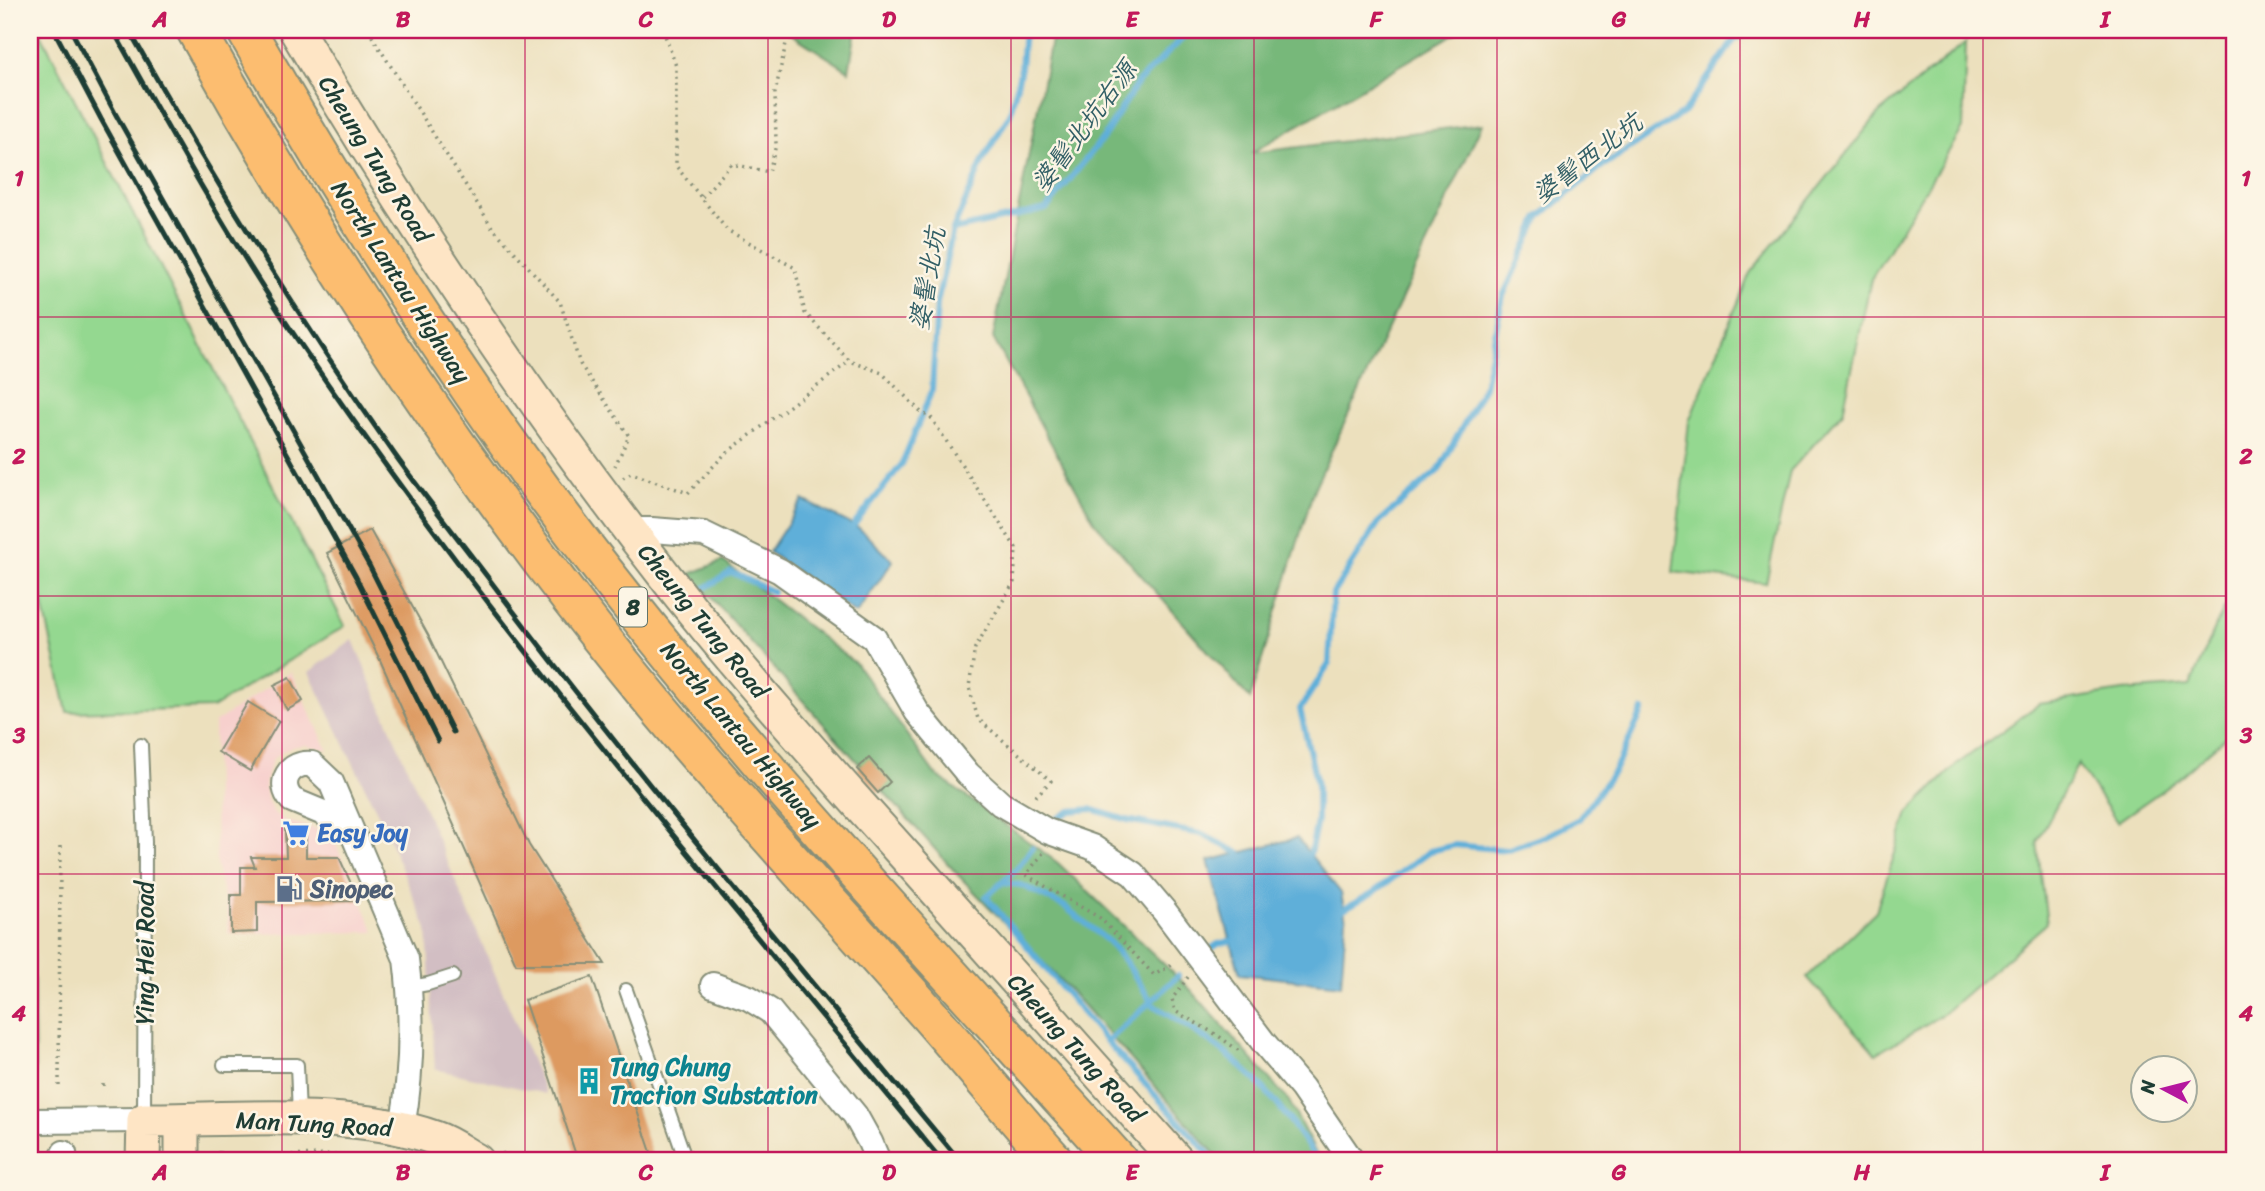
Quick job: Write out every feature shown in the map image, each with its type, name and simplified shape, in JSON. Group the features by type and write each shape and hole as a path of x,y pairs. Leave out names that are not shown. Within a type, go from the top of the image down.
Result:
{"highway":[{"name":"North Lantau Highway","path":"196,30 304,216 463,453 545,565 621,663 691,746 931,1017 1054,1161"},
{"name":"North Lantau Highway","path":"246,30 304,130 404,291 480,404 561,515 760,762 1118,1161"}],"main road":[{"name":"Cheung Tung Road","path":"296,30 447,274 530,395 629,530 795,732 1177,1161"},
{"name":"Man Tung Road","path":"144,1120 299,1118 402,1128 438,1139 477,1161"},
{"name":"Ying Hei Road","path":"143,1161 144,1120"},
{"path":"182,1120 182,1161"}],"street":[{"path":"629,530 704,534 780,570 874,638 917,712 968,774 1001,804 1047,831 1092,847 1133,874 1302,1088 1352,1161"},
{"path":"350,830 406,959 410,987 409,1087 402,1128"},
{"path":"713,985 749,998 770,1011 855,1115 878,1161"},
{"path":"30,1121 144,1120"}],"lane":[{"name":"Ying Hei Road","path":"141,745 145,842 144,1120"},
{"path":"410,987 453,976"},
{"path":"626,990 687,1161"},
{"path":"224,1065 297,1065 299,1118"}],"path":[{"path":"368,30 492,227 560,302 580,364 629,436 602,493"},
{"path":"663,30 676,66 676,166 727,230 795,268 805,313 850,361 882,373 923,414 930,416 1016,548 1014,582 975,648 969,687 978,719 1051,781 1018,814"},
{"path":"702,197 732,164 769,172 776,145 775,93 789,30"},
{"path":"602,493 631,473 688,493 725,454 850,361"},
{"path":"30,841 35,843"},
{"path":"59,1086 60,844"},
{"path":"1048,847 1026,875 1100,918 1154,975 1175,962 1188,976 1172,999 1175,1011 1250,1058"},
{"path":"219,1152 219,1161"},
{"name":"Man Tung Road","path":"278,1156 331,1155 385,1161"}],"shaded area":[{"path":"353,640 546,1094 435,1069 427,929 381,820 309,672"},
{"path":"291,672 328,750 306,745 296,746 273,759 265,789 268,803 275,814 287,821 323,831 334,840 375,932 228,934 228,915 216,864 214,723"}],"green space":[{"path":"30,30 39,30 345,626 212,708 67,712 30,547"},
{"path":"785,30 856,30 849,71"},
{"path":"1053,30 1461,30 1251,153 1482,124 1314,489 1250,699 1095,523 993,338"},
{"path":"1966,42 1963,128 1871,279 1843,412 1790,471 1766,583 1673,572 1689,421 1750,273 1879,113"},
{"path":"723,561 856,664 935,774 1058,863 1191,990 1289,1101 1320,1161 1221,1161 1067,987 958,875 690,574"},
{"path":"2235,597 2235,729 2174,782 2117,822 2078,764 2037,842 2047,923 1943,1014 1876,1054 1807,977 1876,911 1908,813 1956,765 2039,704 2123,691 2190,686 2223,610"},
{"path":"32,883 35,1083 30,1083"}],"water":[{"path":"803,500 859,528 893,561 856,614 769,552"},
{"path":"1297,838 1341,893 1346,920 1341,985 1240,974 1208,861"}],"building":[{"path":"370,530 428,635 529,845 605,964 516,964 380,660 327,553"},
{"path":"290,677 303,701 287,710 274,685"},
{"path":"248,702 279,721 250,771 218,752"},
{"path":"869,758 890,782 878,793 857,769"},
{"path":"306,828 306,857 339,857 359,901 257,902 257,932 231,933 231,895 241,895 241,867 255,867 251,857 286,857 285,829"},
{"name":"Tung Chung Traction Substation","path":"592,977 654,1161 578,1161 524,1000"}],"waterway":[{"name":"婆髻北坑","path":"854,525 902,464 932,390 937,303 953,230 984,158 1010,114 1021,68 1024,30"},
{"name":"婆髻北坑右源","path":"953,230 1046,209 1103,138 1138,82 1191,30"},
{"name":"婆髻西北坑","path":"1310,854 1317,821 1317,785 1300,709 1329,664 1333,593 1379,522 1439,470 1484,387 1503,296 1539,217 1601,167 1684,112 1735,39 1756,30"},
{"path":"705,588 731,572 773,592"},
{"path":"1344,909 1374,892 1430,851 1455,845 1506,850 1546,836 1579,819 1614,771 1643,710"},
{"path":"1052,822 1070,811 1091,809 1127,820 1201,834 1239,853"},
{"path":"1032,848 1017,869 986,897 1107,1042 1215,1161"},
{"path":"1002,883 1021,885 1064,906 1109,942 1151,1001"},
{"path":"1205,953 1218,944 1230,941"},
{"path":"1107,1042 1178,976"},
{"path":"1150,1003 1212,1043 1247,1072 1276,1103 1318,1161"}],"railway":[{"path":"54,30 356,577 438,741"},
{"path":"71,30 370,567 453,732"},
{"path":"113,30 248,264 372,446 449,551 610,758 942,1161"},
{"path":"129,30 257,246 324,352 406,471 662,800 960,1161"}],"place":[{"name":"Easy Joy","path":"296,833"},
{"name":"Sinopec","path":"289,889"},
{"name":"Tung Chung Traction Substation","path":"589,1081"}]}
